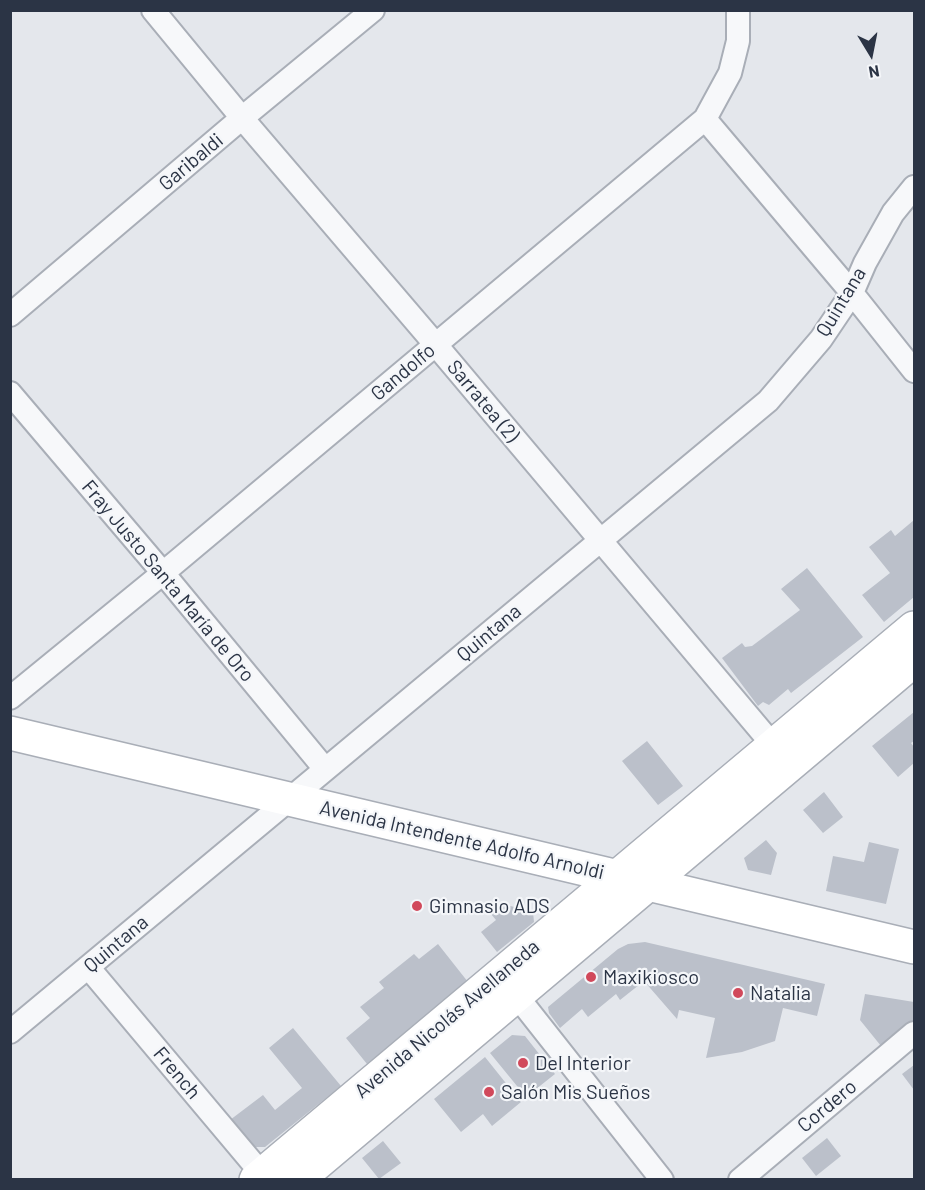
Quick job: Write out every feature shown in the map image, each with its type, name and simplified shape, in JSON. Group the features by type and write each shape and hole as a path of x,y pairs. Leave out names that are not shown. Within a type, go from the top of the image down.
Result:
{"main road":[{"name":"Avenida Nicolás Avellaneda","path":"782,756 915,628"},
{"name":"Avenida Nicolás Avellaneda","path":"262,1178 633,880 782,756 915,660"},
{"name":"Avenida Intendente Adolfo Arnoldi","path":"10,733 915,947"},
{"name":"Avenida Nicolás Avellaneda","path":"297,1179 516,995 633,880"}],"street":[{"name":"Sarratea (2)","path":"153,10 782,756"},
{"name":"Garibaldi","path":"10,315 373,10"},
{"name":"Gandolfo","path":"10,698 163,573 705,119 730,73 738,41 738,10"},
{"path":"705,119 915,371"},
{"name":"Quintana","path":"10,1032 768,401 821,339 852,293 865,263 893,213 915,187"},
{"name":"Fray Justo Santa María de Oro","path":"10,393 325,769"},
{"name":"French","path":"88,967 262,1178"},
{"path":"516,995 662,1179"},
{"name":"Cordero","path":"740,1179 915,1033"}],"building":[{"path":"914,520 914,597 884,622 862,595 890,573 869,547 891,530 895,536"},
{"path":"807,568 863,637 791,693 788,689 769,705 763,702 758,706 722,658 742,643 745,647 752,646 800,610 781,589"},
{"path":"914,712 914,741 911,743 914,747 914,763 898,777 872,746"},
{"path":"647,741 683,786 658,805 622,761"},
{"path":"824,792 843,817 823,833 803,810"},
{"path":"766,840 777,853 771,875 748,870 744,858"},
{"path":"869,842 899,849 886,904 826,891 833,856 864,862"},
{"path":"503,904 533,912 534,922 497,952 481,932 496,920 491,914"},
{"path":"645,942 825,984 817,1016 783,1008 775,1041 742,1052 706,1058 715,1018 679,1010 677,1019 644,981 620,1000 616,994 588,1017 582,1009 560,1028 549,1013 548,1007 618,949 628,944"},
{"path":"438,944 468,982 367,1064 346,1038 370,1018 360,1007 384,988 379,982 414,954 419,959"},
{"path":"865,994 914,1002 914,1022 881,1046 860,1020"},
{"path":"293,1028 341,1086 265,1147 251,1147 230,1120 263,1095 275,1110 302,1088 269,1048"},
{"name":"Del Interior","path":"512,1035 525,1036 555,1074 526,1097 490,1053"},
{"name":"Salón Mis Sueños","path":"485,1057 521,1102 492,1126 483,1114 461,1132 434,1099"},
{"path":"914,1065 914,1090 902,1074"},
{"path":"827,1138 841,1156 816,1176 802,1158"},
{"path":"383,1141 401,1163 379,1179 362,1158"}],"place":[{"name":"Gimnasio ADS","path":"417,906"},
{"name":"Maxikiosco","path":"591,977"},
{"name":"Natalia","path":"738,993"},
{"name":"Del Interior","path":"523,1063"},
{"name":"Salón Mis Sueños","path":"489,1092"}]}
